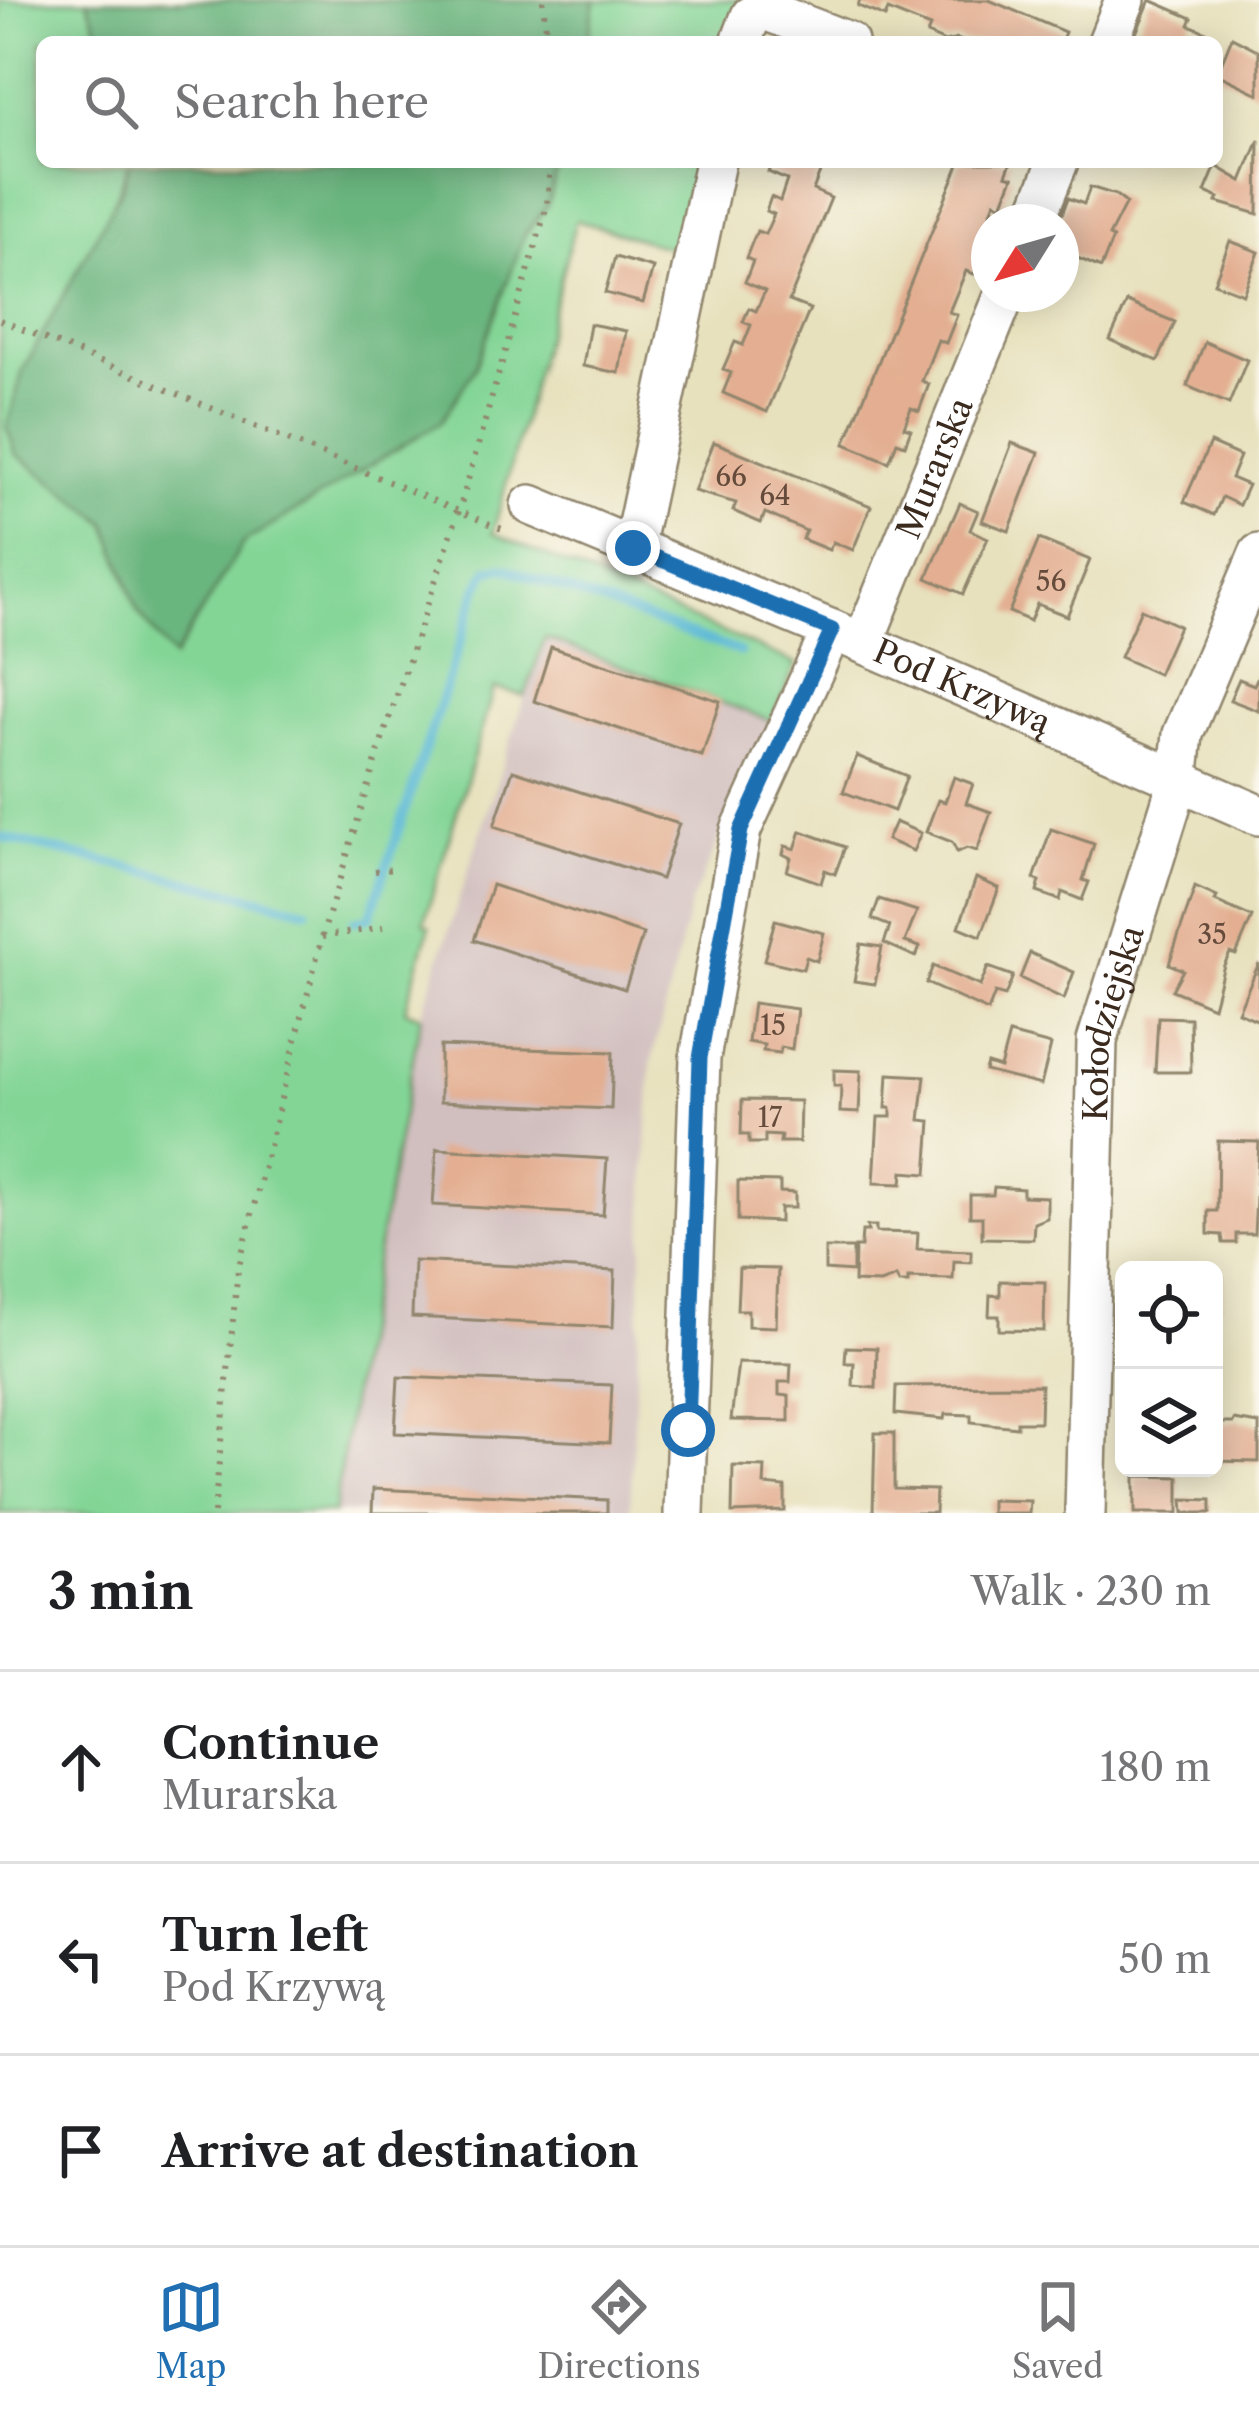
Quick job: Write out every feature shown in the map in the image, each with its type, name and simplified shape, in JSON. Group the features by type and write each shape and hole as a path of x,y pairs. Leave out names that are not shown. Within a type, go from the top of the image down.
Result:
{"street":[{"path":"1110,36 1125,0"},
{"path":"744,36 752,16 765,10 832,36"},
{"path":"633,548 715,168"},
{"path":"1041,204 1056,168"},
{"name":"Murarska","path":"685,1513 700,1058 741,830 848,636 997,312"},
{"name":"Pod Krzywą","path":"531,506 848,636 1259,815"},
{"name":"Kołodziejska","path":"1085,1513 1097,1041 1178,782 1183,734 1259,554"}],"path":[{"path":"543,0 547,36"},
{"path":"214,1513 238,1268 322,937 460,511 548,206 550,168"},
{"path":"0,320 460,511"},
{"path":"374,871 394,869"},
{"path":"322,937 383,927"}],"shaded area":[{"path":"544,637 772,721 690,905 651,1064 630,1513 334,1513 355,1371 421,1016"}],"green space":[{"path":"0,0 87,0 101,36 36,36 36,168 127,168 16,454 107,523 137,610 174,657 243,543 441,422 525,234 547,206 558,168 707,168 683,252 576,220 493,533 796,664 772,721 545,638 525,696 494,688 424,923 430,926 405,1010 421,1016 355,1371 334,1513 0,1513"},
{"path":"87,0 595,0 589,36 101,36"},
{"path":"595,0 756,0 746,36 589,36"},
{"path":"127,168 558,168 547,206 525,234 476,366 441,422 243,543 173,658 137,610 107,523 16,454 7,427 23,370 122,188"}],"building":[{"path":"860,0 989,0 1065,32 1063,36 932,36 927,34 930,27 888,10 885,17 858,6"},
{"path":"1150,0 1192,18 1189,25 1211,34 1210,36 1135,36"},
{"path":"1232,37 1259,51 1259,94 1223,77 1223,59"},
{"path":"1259,140 1258,214 1217,202 1219,198 1205,192 1215,168 1242,181"},
{"path":"770,168 822,168 813,190 831,198 789,301 810,309 767,412 723,393 731,373 723,369 735,342 743,345 751,325 743,322 749,308 756,311 765,291 745,282 753,261 746,258 757,231 765,234 774,214 766,211 771,197 780,201 787,180 768,172"},
{"path":"958,168 1009,168 1006,175 1013,177 1002,204 971,204 971,273 966,271 949,312 957,315 946,343 938,340 922,381 929,384 919,411 911,408 904,427 911,429 905,445 897,442 889,462 845,444"},
{"path":"1090,187 1126,203 1109,236 1113,238 1101,268 1079,259 1079,204 1066,204 1068,198 1084,204"},
{"path":"1230,241 1259,252 1243,294 1214,283"},
{"path":"615,257 653,268 643,303 605,293"},
{"path":"1127,302 1175,322 1158,361 1110,340"},
{"path":"590,324 626,331 619,373 583,366"},
{"path":"1205,342 1247,360 1229,404 1187,386"},
{"path":"714,442 871,506 853,550 833,542 829,550 802,539 806,531 765,513 761,523 733,511 736,503 694,491"},
{"path":"1012,443 1039,453 1009,531 982,521"},
{"path":"1210,443 1240,456 1231,478 1248,485 1239,505 1222,497 1214,515 1184,502"},
{"path":"960,503 978,511 970,530 988,538 963,594 927,578"},
{"path":"1039,539 1090,560 1067,616 1037,604 1030,621 1009,612"},
{"path":"1141,609 1179,626 1158,674 1120,657"},
{"path":"551,647 720,701 702,756 534,701"},
{"path":"1259,674 1259,711 1230,700 1239,679 1254,685"},
{"path":"857,756 907,776 894,811 843,792"},
{"path":"513,770 679,824 661,879 494,826"},
{"path":"954,777 973,784 966,803 991,812 977,851 957,852 952,842 926,832 938,800 945,802"},
{"path":"895,822 921,833 913,851 887,840"},
{"path":"1051,829 1094,844 1082,900 1062,892 1060,900 1037,892 1040,881 1034,879"},
{"path":"801,831 845,847 835,874 825,870 821,883 787,871 791,858 783,854 785,846 795,849"},
{"path":"976,878 999,888 981,936 959,927"},
{"path":"492,885 643,934 625,989 474,940"},
{"path":"1195,887 1252,917 1236,955 1230,953 1224,965 1213,1007 1172,990 1183,970 1169,964"},
{"path":"879,899 917,911 905,942 920,947 916,957 884,943 890,926 872,919"},
{"path":"775,920 824,933 817,961 806,957 803,969 764,960"},
{"path":"861,944 882,947 875,984 854,981"},
{"path":"1030,953 1074,972 1064,999 1020,978"},
{"path":"1259,963 1259,1021 1238,1012"},
{"path":"933,966 980,986 988,967 1013,976 1005,996 995,993 988,1011 926,983"},
{"path":"753,1003 797,1009 792,1049 763,1051 764,1045 748,1042"},
{"path":"1158,1017 1190,1018 1191,1072 1155,1072"},
{"path":"1009,1034 1051,1045 1041,1085 985,1071 987,1064 1000,1068"},
{"path":"440,1046 613,1052 611,1109 440,1102"},
{"path":"834,1070 861,1071 859,1113 840,1112 841,1086 834,1086"},
{"path":"888,1074 925,1076 920,1120 931,1121 927,1174 903,1172 902,1184 874,1183 878,1117 891,1117 891,1108 886,1108"},
{"path":"742,1100 800,1101 799,1142 780,1142 781,1136 765,1135 765,1143 749,1143 749,1135 741,1135"},
{"path":"1218,1141 1259,1142 1254,1234 1236,1234 1236,1243 1223,1243 1222,1235 1208,1234 1208,1211 1217,1211"},
{"path":"437,1149 607,1159 603,1215 433,1205"},
{"path":"738,1181 780,1182 780,1192 795,1193 795,1208 780,1208 780,1222 738,1220"},
{"path":"994,1187 1047,1197 1047,1218 1034,1223 1033,1239 982,1238 982,1217 970,1217 970,1195 993,1195"},
{"path":"867,1226 876,1226 876,1232 918,1233 917,1249 971,1251 971,1262 954,1261 953,1279 908,1278 908,1283 899,1283 896,1277 880,1283 854,1282 855,1247 861,1247"},
{"path":"825,1248 853,1248 853,1272 825,1270"},
{"path":"414,1261 615,1271 613,1327 412,1317"},
{"path":"739,1268 778,1269 776,1327 748,1326 748,1310 737,1310"},
{"path":"1000,1281 1045,1282 1044,1331 999,1330 999,1316 989,1316 990,1295 1000,1296"},
{"path":"846,1347 877,1348 876,1388 853,1386 854,1363 845,1363"},
{"path":"738,1363 791,1364 790,1382 779,1382 779,1395 789,1396 789,1421 731,1420"},
{"path":"398,1377 612,1385 609,1443 395,1433"},
{"path":"1041,1385 1040,1422 1017,1422 1017,1427 971,1422 971,1415 945,1414 944,1419 895,1414 896,1386"},
{"path":"1223,1423 1259,1424 1259,1462 1223,1461"},
{"path":"875,1433 894,1433 894,1489 936,1490 935,1513 873,1513"},
{"path":"733,1466 765,1467 764,1485 785,1487 785,1511 732,1513"},
{"path":"1135,1477 1179,1477 1179,1513 1135,1513"},
{"path":"373,1489 607,1500 607,1513 372,1513"},
{"path":"1183,1499 1211,1500 1211,1513 1184,1513"},
{"path":"991,1500 1030,1501 1029,1513 991,1513"}],"waterway":[{"path":"354,921 370,917 478,588 488,570 502,567 740,652"},
{"path":"0,837 307,910"}],"route":[{"path":"633,548 832,630 741,830 700,1058 688,1430"}]}
